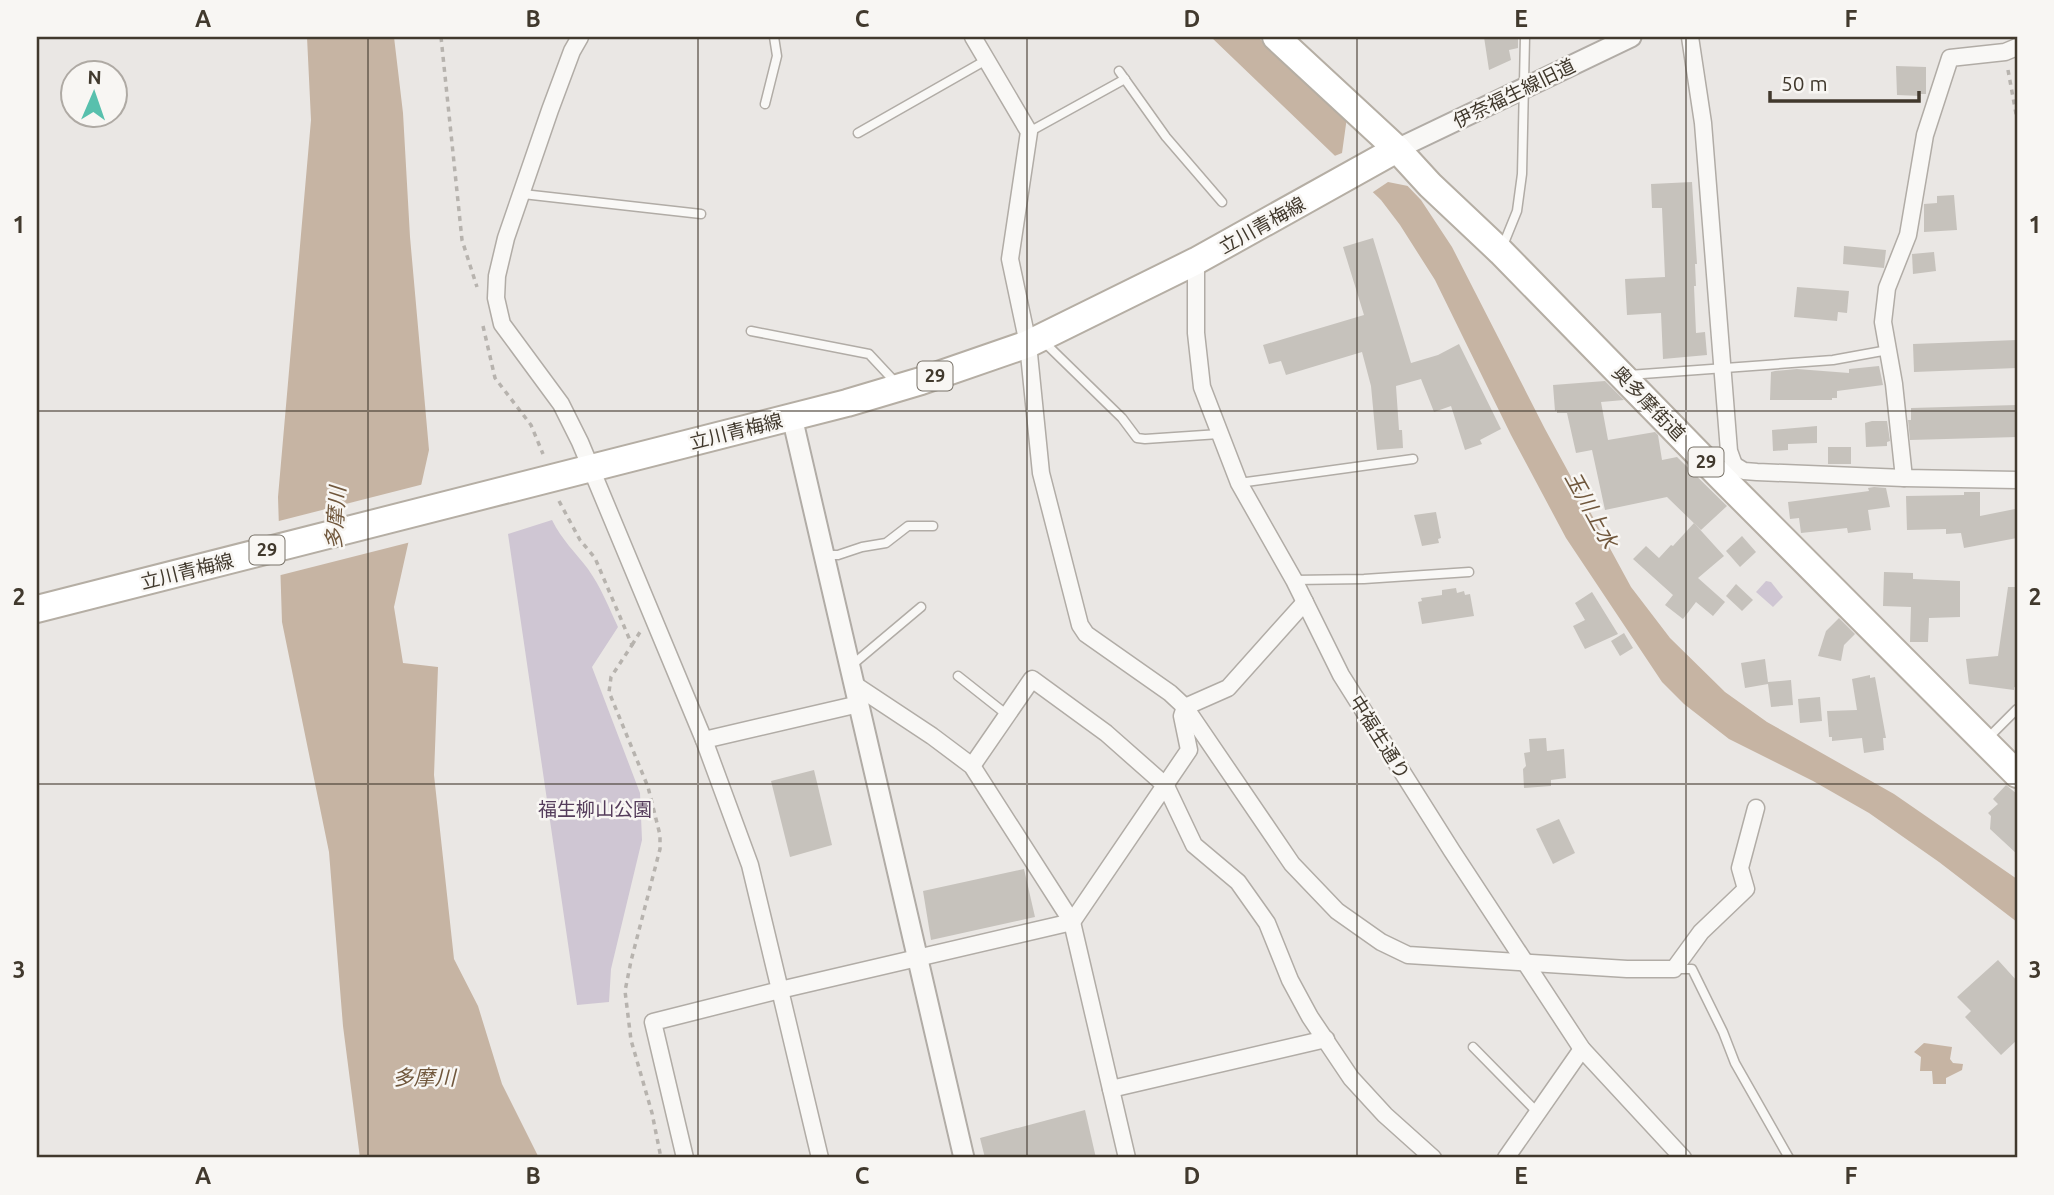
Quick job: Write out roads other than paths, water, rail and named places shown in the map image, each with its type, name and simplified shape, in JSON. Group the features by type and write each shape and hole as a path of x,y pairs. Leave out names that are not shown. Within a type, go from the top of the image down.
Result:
{"main road":[{"name":"奥多摩街道","path":"1276,37 1501,252 1622,376 1727,471 2017,774"},
{"name":"立川青梅線","path":"37,609 900,387 1034,341 1196,261 1394,151"}],"street":[{"path":"580,37 550,110 506,238 497,276 496,298 502,324 561,404 591,468 704,740 750,864 820,1158"},
{"path":"973,37 1029,132 1010,260 1034,341 1041,473 1080,625 1086,634 1170,693 1185,707 1292,864 1338,911 1381,942 1408,955 1627,969 1674,969 1701,932 1745,889 1740,867 1756,808"},
{"name":"伊奈福生線旧道","path":"1394,151 1631,37"},
{"path":"1690,37 1703,123 1729,451 1727,471 2017,480"},
{"path":"1905,478 1895,384 1883,322 1887,288 1908,235 1925,135 1950,58 2011,49"},
{"name":"中福生通り","path":"1196,261 1196,333 1202,387 1239,483 1294,580 1341,675 1582,1049 1683,1158"},
{"path":"792,416 964,1158"},
{"path":"685,1158 653,1021 1072,922 1189,750 1182,716 1185,707 1228,688 1305,602"},
{"path":"972,766 1032,679 1106,733 1166,786 1194,845 1238,882 1267,923 1290,980 1310,1017 1351,1078 1385,1115 1433,1158"},
{"path":"704,740 855,685"},
{"path":"855,685 972,766 1072,922 1127,1158"},
{"path":"1111,1089 1326,1039"},
{"path":"1506,1158 1536,1111 1582,1049"}],"lane":[{"path":"765,104 777,56 774,37"},
{"path":"1501,252 1517,211 1522,174 1525,37"},
{"path":"858,133 988,59"},
{"path":"1029,132 1122,75 1166,137 1222,202"},
{"path":"523,194 701,214"},
{"path":"751,331 869,354 900,387"},
{"path":"1034,341 1122,418 1137,438 1219,434"},
{"path":"1622,376 1833,360 1888,350"},
{"path":"1239,483 1413,459"},
{"path":"825,555 838,555 886,543 908,526 933,526"},
{"path":"1294,580 1364,579 1469,572"},
{"path":"855,685 920,607"},
{"path":"958,676 1006,714"},
{"path":"1985,741 2017,709"},
{"path":"1674,969 1692,970 1723,1032 1735,1063 1789,1158"},
{"path":"1473,1046 1536,1111"}],"water":[{"name":"多摩川","path":"307,37 394,37 403,113 410,237 429,450 394,607 403,663 438,667 434,775 454,959 478,1006 502,1084 539,1158 360,1158 343,1026 329,852 282,622 278,497 311,120"},
{"path":"1211,37 1258,37 1336,111 1421,200 1452,247 1545,429 1631,587 1670,638 1725,692 1767,722 1894,794 2017,879 2017,922 1869,813 1813,781 1729,739 1684,704 1662,682 1566,538 1511,435 1435,280 1400,225 1381,200"},
{"path":"1924,1043 1952,1047 1950,1059 1953,1063 1963,1064 1962,1070 1946,1078 1946,1084 1933,1084 1932,1071 1920,1071 1921,1057 1914,1052"}],"water label":[{"name":"玉川上水","path":"1591,510"}],"park label":[{"name":"福生柳山公園","path":"595,809"}]}
